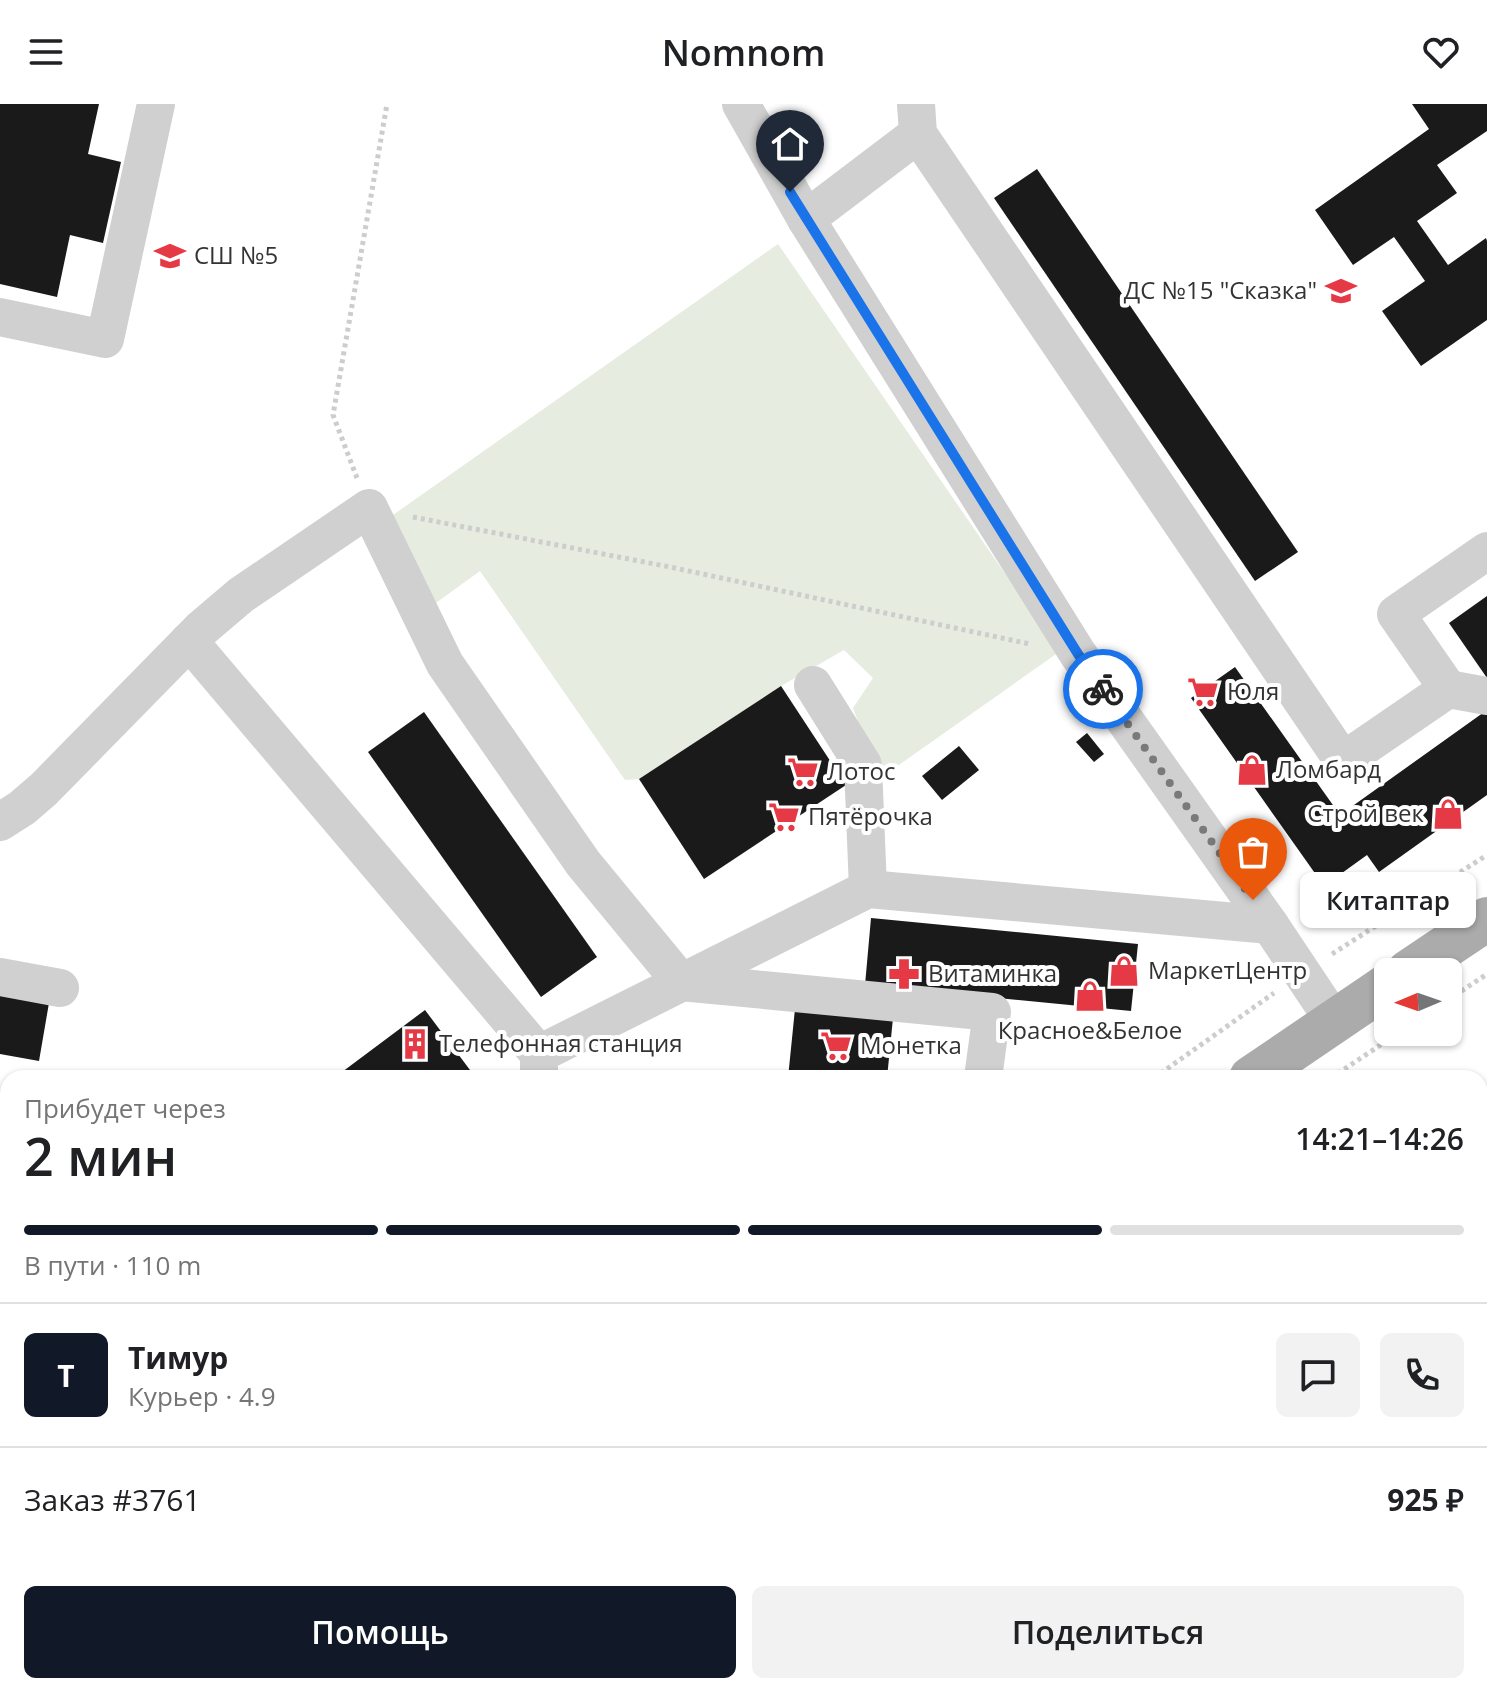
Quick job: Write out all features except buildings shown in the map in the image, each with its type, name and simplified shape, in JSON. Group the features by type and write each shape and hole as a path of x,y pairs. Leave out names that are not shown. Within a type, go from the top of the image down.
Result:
{"main road":[{"path":"1429,958 1487,919"},
{"path":"1263,1070 1374,994"}],"lane":[{"path":"0,317 105,339 156,104"},
{"path":"741,104 806,219 1078,654 1270,925 1334,1021"},
{"path":"806,219 917,119 1343,761 1448,689 1487,696"},
{"path":"0,822 44,789 213,617 369,508 445,664 583,863 681,982 992,1012 984,1070"},
{"path":"1448,689 1396,614 1487,551"},
{"path":"189,641 539,1066 681,982 868,889 1270,925"},
{"path":"813,685 863,765 868,889"},
{"path":"0,977 60,988"}],"path":[{"path":"387,104 333,415 369,508 670,567 1078,654"},
{"path":"1462,991 1487,974"},
{"path":"1343,1070 1379,1046"}],"shaded area":[{"path":"778,244 1059,652 879,779 853,708 873,678 844,650 781,686 639,779 625,780 480,571 429,608 383,522"}],"way so far":[{"path":"1103,689 1253,900"}],"place":[{"name":"СШ №5","path":"170,256"},
{"name":"ДС №15 \"Сказка\"","path":"1341,291"},
{"name":"Юля","path":"1203,692"},
{"name":"Ломбард","path":"1252,770"},
{"name":"Лотос","path":"803,772"},
{"name":"Строй век","path":"1448,814"},
{"name":"Пятёрочка","path":"784,817"},
{"name":"Китаптар","path":"1253,900"},
{"name":"МаркетЦентр","path":"1124,971"},
{"name":"Витаминка","path":"904,974"},
{"name":"Красное&Белое","path":"1090,996"},
{"name":"Телефонная станция","path":"415,1044"},
{"name":"Монетка","path":"836,1046"}],"route":[{"path":"790,192 1078,654 1103,689"}]}
